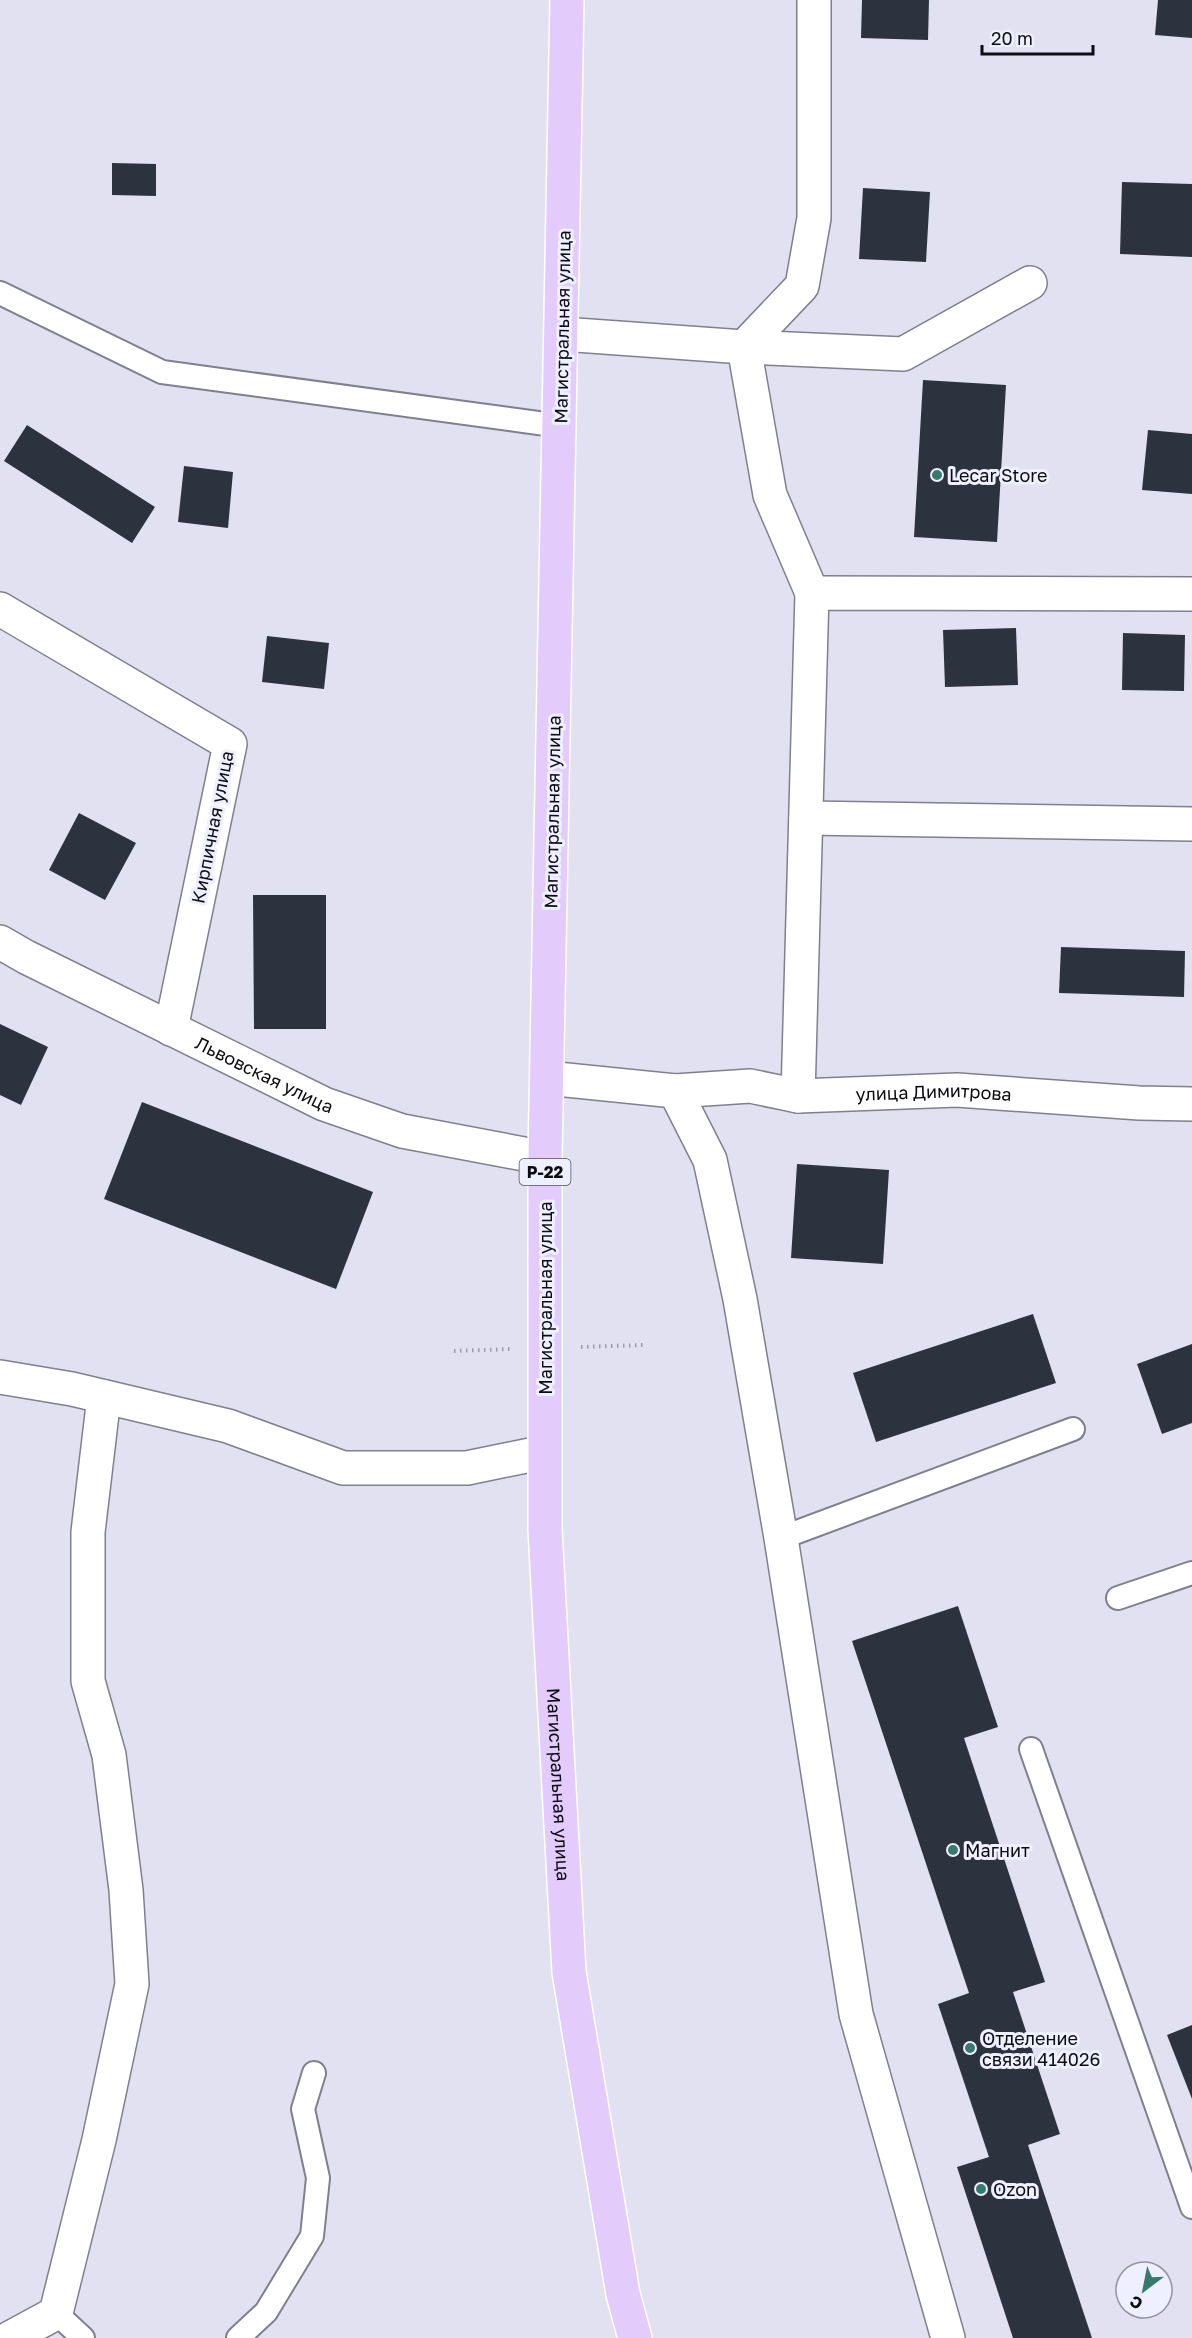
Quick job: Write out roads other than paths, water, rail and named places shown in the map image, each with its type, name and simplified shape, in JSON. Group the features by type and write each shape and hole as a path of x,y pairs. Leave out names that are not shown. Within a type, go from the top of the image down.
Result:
{"highway":[{"name":"Магистральная улица","path":"567,0 545,1158 545,1529 569,1972 623,2294 635,2338"}],"street":[{"path":"744,347 802,286 814,218 814,0"},
{"path":"562,334 744,347 903,354 1030,283"},
{"path":"744,347 770,495 812,593 798,1096"},
{"path":"812,593 1192,594"},
{"name":"Кирпичная улица","path":"0,609 230,744 171,1029"},
{"path":"806,818 1192,824"},
{"name":"Львовская улица","path":"0,942 324,1104 402,1131 545,1158"},
{"name":"улица Димитрова","path":"547,1078 675,1091 750,1086 798,1096 957,1090 1139,1103 1192,1104"},
{"path":"675,1091 710,1160 740,1299 781,1538 856,2014 948,2338"},
{"path":"0,1377 72,1389 228,1426 343,1468 467,1468 545,1452"},
{"path":"10,2338 56,2313 99,2140 132,1984 126,1890 109,1755 88,1681 88,1532 104,1397"}],"lane":[{"path":"0,293 162,372 560,426"},
{"path":"781,1538 1073,1429"},
{"path":"1118,1598 1192,1573"},
{"path":"1031,1749 1182,2147 1192,2206"},
{"path":"238,2338 266,2312 312,2236 318,2178 303,2109 314,2073"},
{"path":"56,2313 83,2338"}],"place":[{"name":"Lecar Store","path":"937,475"},
{"name":"Магнит","path":"953,1850"},
{"name":"Отделение связи 414026","path":"970,2048"},
{"name":"Ozon","path":"981,2189"}]}
